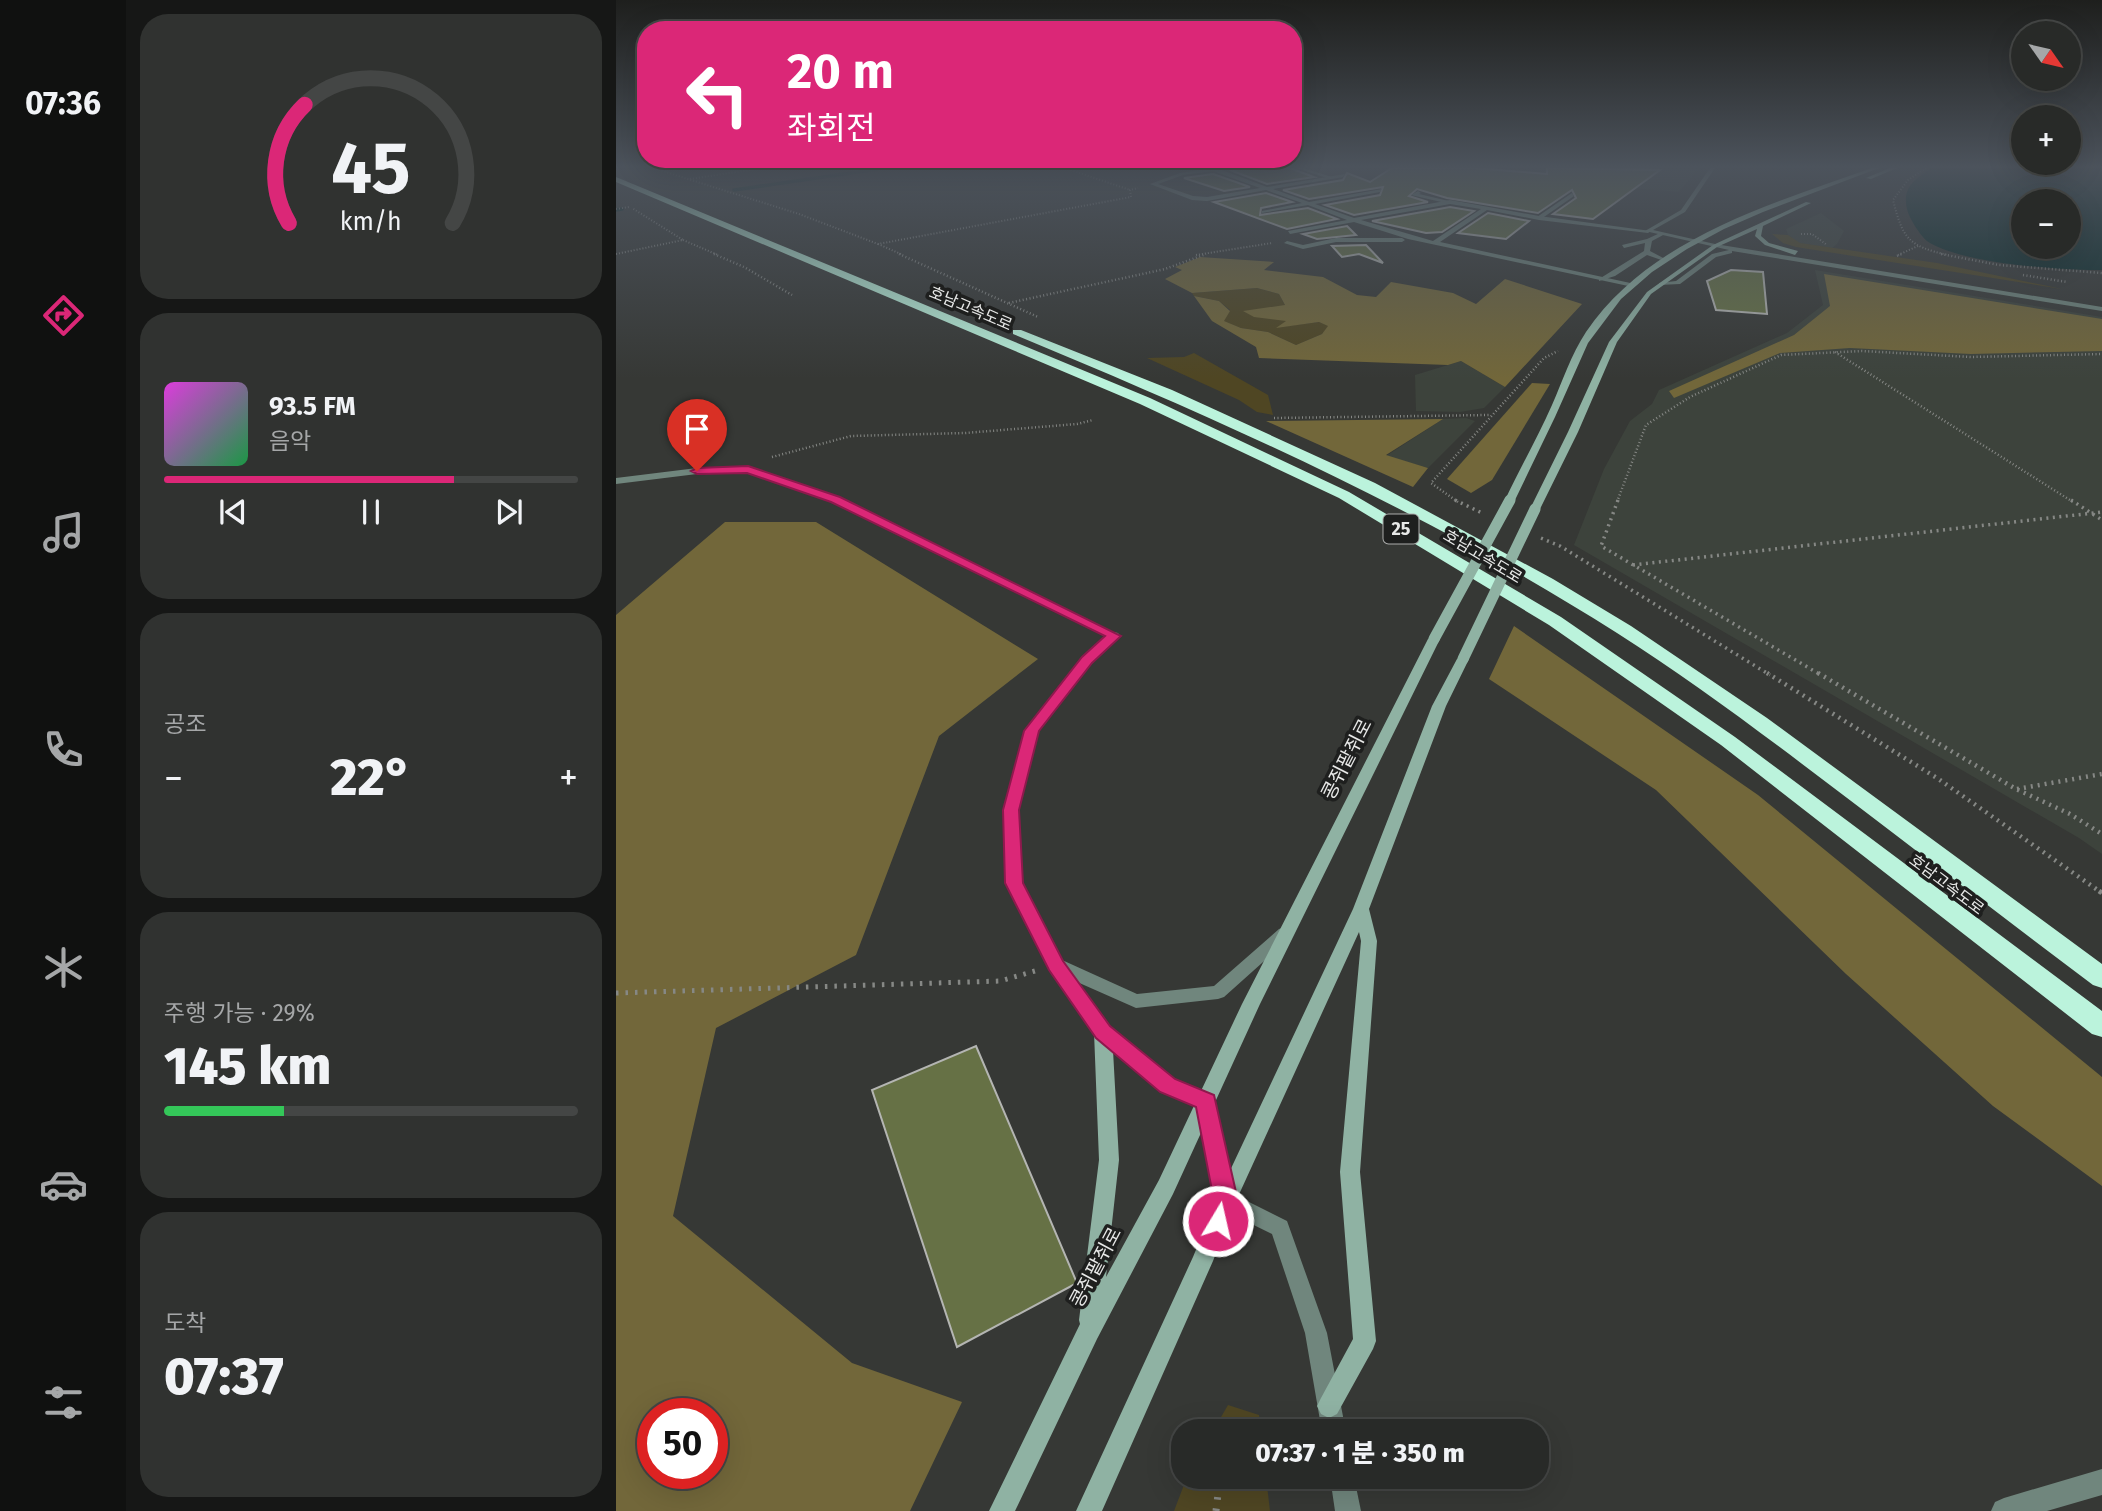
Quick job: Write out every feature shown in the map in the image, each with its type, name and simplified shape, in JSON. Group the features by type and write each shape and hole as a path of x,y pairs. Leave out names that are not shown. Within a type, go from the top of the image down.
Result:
{"highway":[{"name":"호남고속도로","path":"758,239 1145,401 1344,495 1555,621 1728,741 2102,1026"},
{"name":"호남고속도로","path":"790,239 1167,393 1370,486 1547,583 1636,638 1760,722 2102,978"}],"main road":[{"name":"콩쥐팥쥐로","path":"1002,1511 1088,1331 1166,1187 1286,932 1434,639 1510,500 1563,391 1573,360 1605,313 1633,285 1701,239"},
{"path":"1089,1511 1202,1261 1226,1201 1361,909 1439,706 1613,342 1649,293 1730,239"},
{"path":"1761,239 1767,244 1796,252 1793,254"},
{"path":"1329,1406 1365,1341 1350,1171 1369,941 1361,909"},
{"path":"1088,1331 1109,1160 1103,1032"}],"street":[{"path":"1416,239 1633,285"},
{"path":"1434,243 1441,239"},
{"path":"1624,246 1653,239"},
{"path":"1684,239 2037,295 2102,309"},
{"path":"1287,243 1303,247 1336,240 1421,240"},
{"path":"1601,280 1612,276 1627,262 1647,251 1650,240"},
{"path":"1719,244 1756,253 2102,303"},
{"path":"1647,251 1665,261"},
{"path":"1661,284 1678,283 1714,255 1756,253"},
{"path":"616,481 697,471 748,470 835,499 1114,636 1087,660 1032,731 1011,810 1014,883 1056,965 1103,1032 1168,1085 1206,1101 1226,1201 1280,1228 1316,1333 1332,1419"},
{"path":"1056,965 1136,1001 1217,992 1286,932"},
{"path":"2004,1511 2102,1482"},
{"path":"1344,1489 1348,1511"}],"path":[{"path":"864,239 1043,319"},
{"path":"878,244 908,239"},
{"path":"1909,239 1936,253 1958,258 2070,273 2102,272"},
{"path":"616,254 683,240 744,267 792,295"},
{"path":"1008,303 1165,269 1197,255 1287,243"},
{"path":"1897,256 1919,246"},
{"path":"1484,514 1459,503 1431,483 1490,415 1545,358 1587,337"},
{"path":"2102,354 1971,357 1834,351 1781,355 1690,397 1646,425 1601,546 2016,789 2070,814 2102,834"},
{"path":"1834,351 2102,520"},
{"path":"1266,418 1490,415"},
{"path":"748,470 765,459 851,436 965,433 1077,424 1093,420"},
{"path":"1631,565 2102,512"},
{"path":"1535,535 1572,553 1937,778 2102,893"},
{"path":"2016,789 2102,774"},
{"path":"616,993 1000,981 1056,965"},
{"path":"1216,1511 1219,1489"}],"shaded area":[{"path":"1778,239 1793,239 1800,243 1937,263 2062,289 1796,247"},
{"path":"1793,239 1840,239 1832,248 1799,243"},
{"path":"1200,257 1274,262 1264,270 1323,277 1357,295 1376,297 1391,282 1453,293 1476,304 1505,279 1582,304 1505,387 1461,361 1448,365 1259,358 1256,347 1212,321 1194,296 1219,301 1230,311 1224,321 1241,328 1268,332 1296,345 1322,334 1328,326 1319,322 1276,328 1286,321 1254,317 1243,311 1285,305 1279,294 1257,288 1192,293 1165,279 1182,270 1175,267"},
{"path":"1815,270 2102,317 2102,854 2079,838 1574,545 1604,469 1630,421 1652,404 1659,390 1787,333 1823,305"},
{"path":"1824,274 2102,319 2102,351 1971,354 1850,348 1780,353 1674,398 1669,391 1794,335 1830,306"},
{"path":"1257,288 1279,294 1285,305 1287,321 1279,327 1319,322 1329,326 1322,334 1296,345 1268,332 1241,328 1223,321 1230,310 1219,301 1194,296 1192,293"},
{"path":"1194,353 1268,395 1273,415 1257,412 1239,400 1147,358 1184,357"},
{"path":"1461,361 1505,387 1484,408 1460,412 1416,411 1415,375"},
{"path":"1532,383 1550,384 1492,480 1471,493 1447,479"},
{"path":"1466,418 1475,421 1428,468 1386,456 1443,419"},
{"path":"1443,419 1386,455 1428,468 1413,487 1266,421"},
{"path":"725,522 816,522 1038,659 939,736 856,955 716,1028 673,1216 852,1363 962,1402 910,1511 616,1511 616,615"},
{"path":"1514,626 1758,795 2102,1077 2102,1186 1993,1106 1846,974 1656,790 1489,679"},
{"path":"1228,1405 1259,1415 1260,1419 1220,1419"},
{"path":"1182,1489 1267,1489 1270,1511 1174,1511"}],"water":[{"path":"1925,239 2011,239 2011,259 2081,259 2081,239 2102,239 2102,270 2011,264 1942,249"}],"building":[{"path":"1366,245 1383,263 1359,254 1342,257 1332,246"},
{"path":"1731,270 1763,272 1767,314 1716,310 1707,281"},
{"path":"976,1046 1077,1283 957,1347 872,1090"}],"route":[{"path":"697,471 748,470 835,499 1114,636 1087,660 1032,731 1011,810 1014,883 1056,965 1103,1032 1168,1085 1206,1101 1226,1201 1218,1221"}]}
